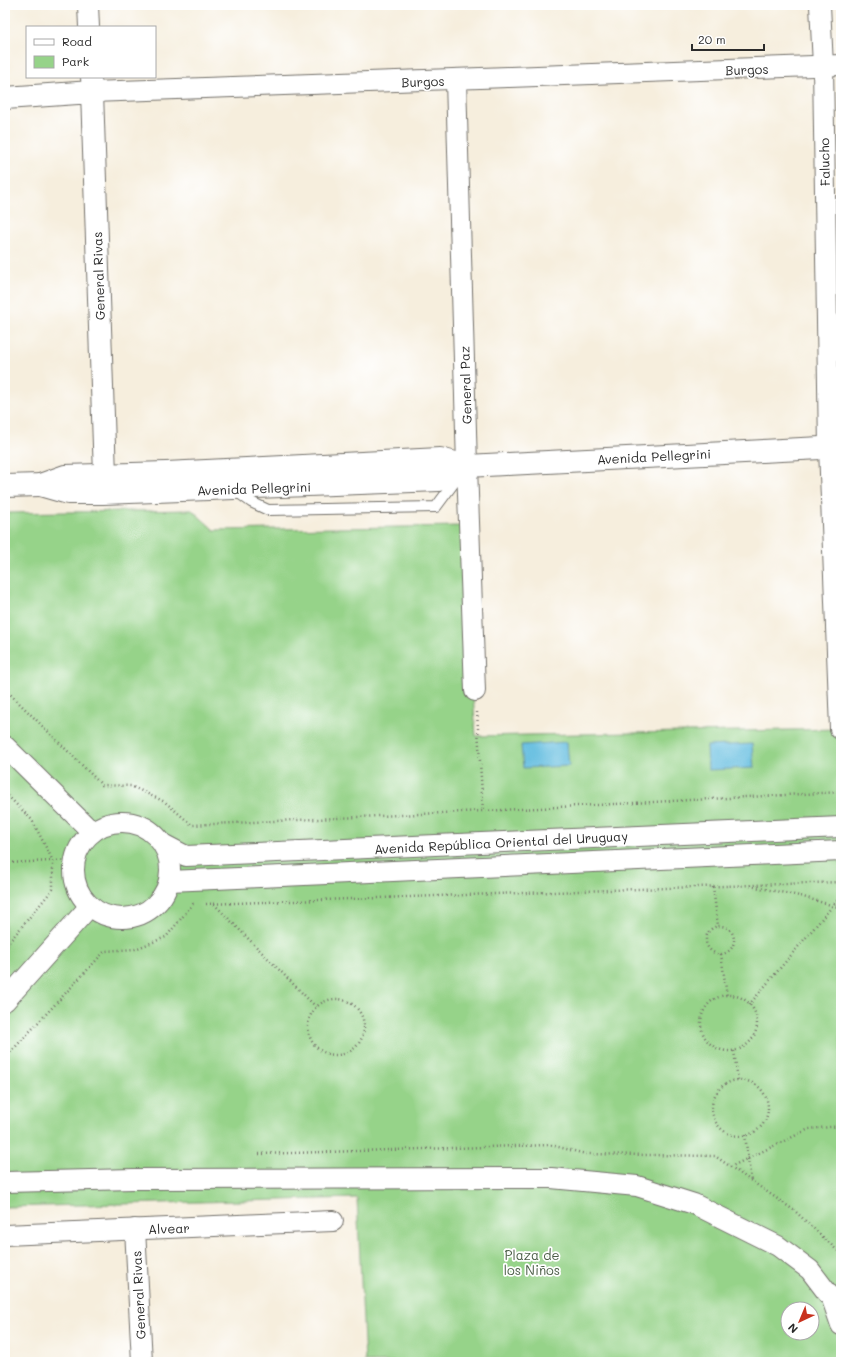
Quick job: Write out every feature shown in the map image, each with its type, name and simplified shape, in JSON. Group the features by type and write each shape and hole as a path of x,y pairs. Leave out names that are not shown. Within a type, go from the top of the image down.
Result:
{"main road":[{"name":"Burgos","path":"5,98 91,85"},
{"name":"General Rivas","path":"91,85 105,476"},
{"name":"Avenida Pellegrini","path":"40,485 64,476 105,476 440,459 467,466 835,447"},
{"name":"Avenida Pellegrini","path":"5,486 40,485 68,493 103,493 439,480 467,466"}],"street":[{"path":"88,5 89,26"},
{"name":"Falucho","path":"820,5 832,65 835,447 840,729"},
{"name":"Burgos","path":"91,85 456,80 832,65"},
{"name":"General Paz","path":"456,80 467,466 476,691"},
{"path":"5,746 92,832"},
{"path":"122,821 138,824 152,832 163,844 171,868 169,881 164,895 155,906 137,916 130,918 116,918 102,914 90,906 82,896 77,885 74,872 75,860 78,850 84,840 92,832 106,824 122,821"},
{"name":"Avenida República Oriental del Uruguay","path":"163,844 186,856 841,827"},
{"name":"Avenida República Oriental del Uruguay","path":"169,881 841,851"},
{"path":"5,1001 90,906"},
{"path":"5,1182 141,1179 551,1178 636,1186 694,1204 778,1246 810,1270 832,1299 841,1325"},
{"name":"Alvear","path":"5,1235 333,1221"},
{"name":"General Rivas","path":"135,1229 142,1362"}],"path":[{"path":"5,689 102,786 131,786 165,802 192,825 840,792"},
{"path":"476,691 483,811"},
{"path":"840,729 840,807"},
{"path":"5,793 32,820 53,861 54,889 5,947"},
{"path":"5,863 75,860"},
{"path":"5,1058 105,951 135,949 166,936 193,904 841,882"},
{"path":"745,886 800,896 841,908"},
{"path":"713,887 718,926"},
{"path":"750,1005 841,896"},
{"path":"213,904 316,1008"},
{"path":"718,926 722,926 730,931 734,940 731,948 725,953 721,954 713,951 706,940 710,931 718,926"},
{"path":"721,954 727,996"},
{"path":"727,996 739,997 747,1002 757,1017 755,1035 743,1048 734,1051 725,1051 716,1048 706,1039 701,1026 702,1016 712,1001 720,997 727,996"},
{"path":"336,1000 350,1003 355,1008 363,1020 364,1027 359,1043 353,1050 344,1054 335,1055 326,1054 318,1049 312,1042 308,1033 310,1015 316,1008 328,1001 336,1000"},
{"path":"734,1051 738,1080"},
{"path":"738,1080 749,1081 757,1086 763,1092 767,1101 765,1119 753,1132 745,1135 735,1135 726,1132 714,1119 712,1110 712,1101 716,1092 730,1081 738,1080"},
{"path":"730,1167 809,1129 841,1126"},
{"path":"745,1135 751,1181"}],"green space":[{"name":"Plaza de los Niños","path":"192,510 214,530 461,526 476,736 841,729 841,1362 365,1362 357,1198 5,1207 5,513"}],"water":[{"path":"567,742 569,766 523,768 521,745"},
{"path":"752,744 754,768 708,770 707,746"}]}
